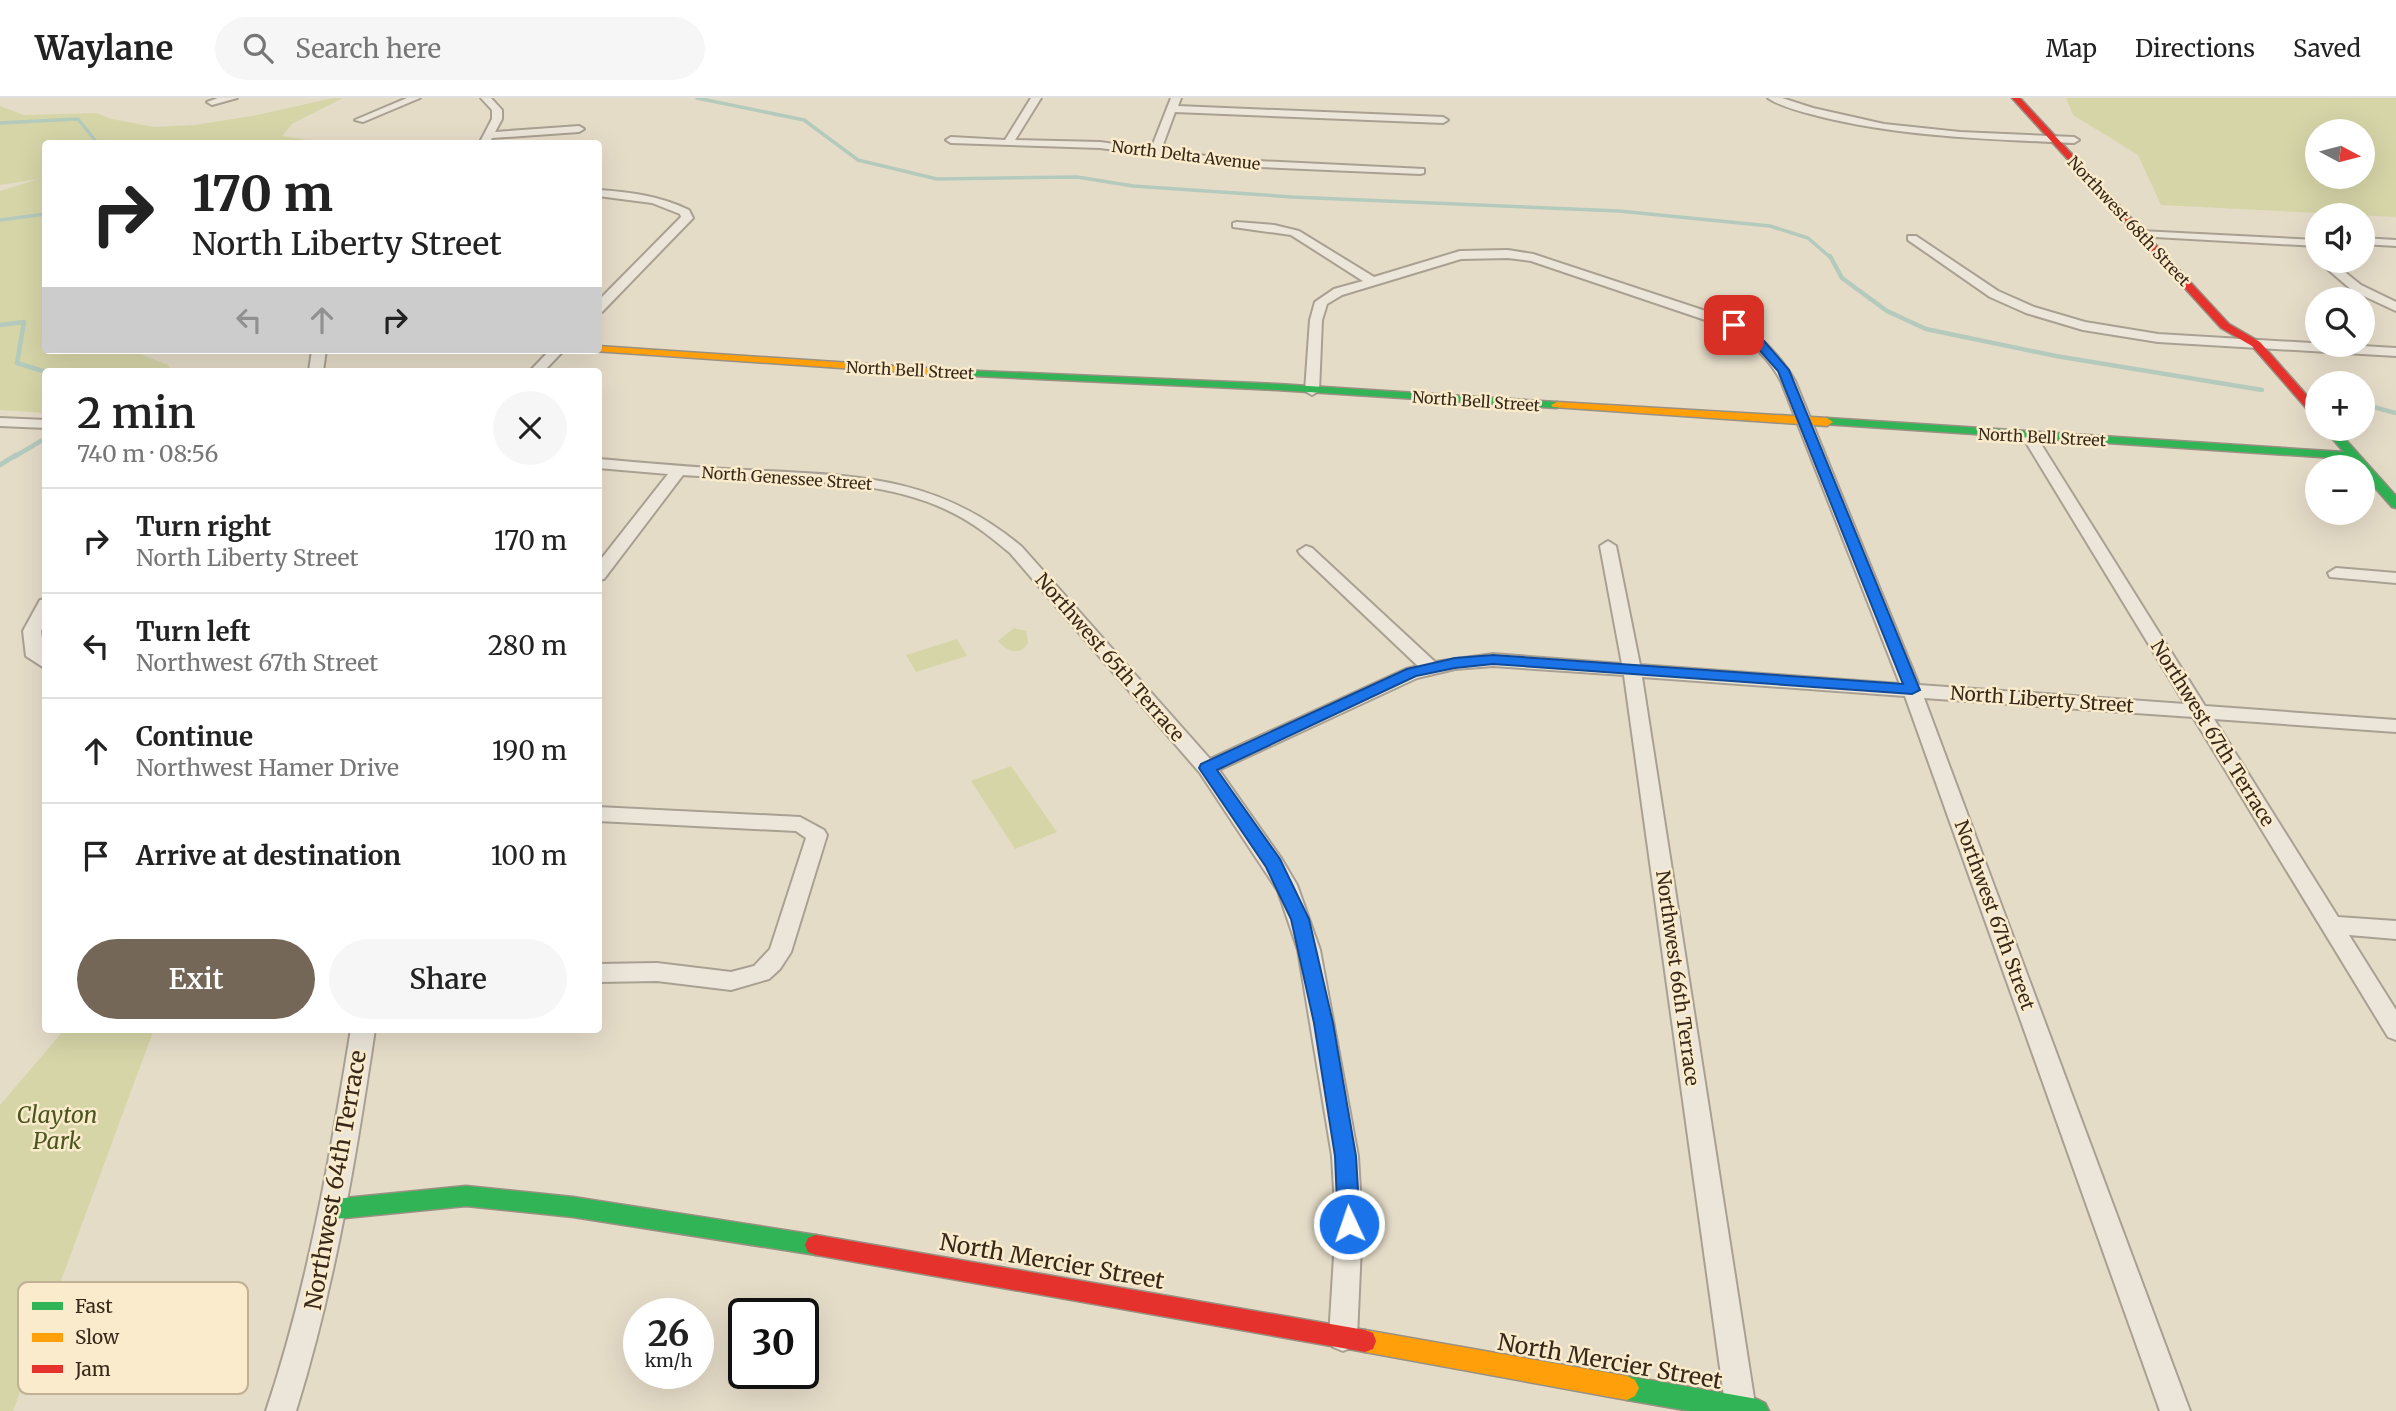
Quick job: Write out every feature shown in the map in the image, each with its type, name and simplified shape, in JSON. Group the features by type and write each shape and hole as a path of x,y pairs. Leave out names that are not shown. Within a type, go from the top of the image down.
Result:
{"street":[{"path":"212,102 232,98"},
{"path":"360,120 415,98"},
{"path":"486,98 497,110 497,119 487,139"},
{"path":"1008,144 1036,98"},
{"path":"1155,152 1175,98"},
{"path":"1773,98 1826,117 1891,130 2074,140"},
{"name":"Northwest 68th Street","path":"2016,98 2225,326 2252,341 2305,401"},
{"name":"Northwest 68th Street","path":"2034,98 2183,256"},
{"path":"1171,109 1443,120"},
{"path":"487,139 579,129"},
{"name":"North Delta Avenue","path":"951,140 1100,145 1237,163 1420,171"},
{"path":"602,193 667,202 685,212 687,218 602,305"},
{"path":"1237,225 1295,233 1373,282"},
{"path":"2141,234 2305,243"},
{"path":"1912,238 1994,294 2059,319 2133,335 2396,352"},
{"path":"2375,242 2396,243"},
{"name":"Northwest 67th Street","path":"1312,391 1316,320 1321,302 1338,292 1460,255 1499,253 1532,258 1734,325 1775,359 1783,370 1805,423 1912,690 2175,1411"},
{"path":"2339,273 2357,288 2396,307"},
{"name":"Northwest 68th Street","path":"2240,316 2249,326 2252,341"},
{"name":"North Bell Street","path":"602,349 971,374 1312,391 2337,455"},
{"path":"540,368 553,354"},
{"path":"0,422 42,424"},
{"name":"Northwest 67th Terrace","path":"2029,436 2396,1030"},
{"path":"2340,441 2352,455"},
{"name":"North Genessee Street","path":"602,463 678,471 858,481 913,492 943,502 984,523 1006,540 1033,569"},
{"path":"602,570 678,471"},
{"path":"2375,481 2396,504"},
{"name":"Northwest 66th Terrace","path":"1608,545 1632,668 1746,1410"},
{"path":"1306,551 1431,668"},
{"name":"Northwest 65th Terrace","path":"1033,569 1207,768 1284,882 1300,919 1309,950 1345,1156 1349,1214 1343,1337"},
{"path":"2336,573 2396,578"},
{"path":"42,612 32,631 35,656 42,660"},
{"name":"North Liberty Street","path":"1207,768 1412,673 1493,660 1632,668 2396,726"},
{"path":"602,814 800,824 817,835 780,952 761,973 732,981 657,972 602,973"},
{"path":"2331,925 2396,930"},
{"name":"Northwest 64th Terrace","path":"281,1411 308,1326 335,1209 361,1033"},
{"name":"North Mercier Street","path":"335,1209 466,1196 573,1207 908,1259 1746,1410"}],"green space":[{"path":"343,98 292,124 282,136 308,140 42,140 42,354 140,354 168,365 169,368 42,368 42,413 0,410 0,191 39,179 0,185 0,106 24,115 96,113 154,127 195,125"},
{"path":"2066,98 2396,98 2396,217 2375,216 2375,203 2305,203 2305,212 2161,205 2138,155 2073,115"},
{"path":"1014,628 1026,631 1028,643 1017,651 1005,648 998,641"},
{"path":"957,639 967,656 916,672 906,655"},
{"path":"1011,766 1057,832 1015,849 971,781"},
{"name":"Clayton Park","path":"62,1033 153,1033 61,1282 18,1282 19,1394 13,1411 0,1411 0,1105"}],"waterway":[{"path":"697,98 804,120 858,160 937,179 1077,177 1133,186 1292,197 1619,211 1770,226 1808,238 1831,258"},
{"path":"0,123 78,119 95,140"},
{"path":"0,220 42,215"},
{"path":"1830,256 1842,278 1887,311 1926,329 2056,356 2262,390"},
{"path":"0,325 24,322 17,363 42,371"},
{"path":"2375,407 2396,413"},
{"path":"14,457 42,440"},
{"path":"0,465 16,455"}],"traffic: fast":[{"path":"956,373 1277,387 1557,405"},
{"path":"1827,422 2338,455"},
{"path":"2341,441 2396,504"},
{"path":"335,1209 466,1196 573,1207 816,1245"},
{"path":"1627,1388 1757,1411"}],"traffic: slow":[{"path":"602,349 956,373"},
{"path":"1557,405 1827,422"},
{"path":"1365,1341 1627,1388"}],"traffic: jam":[{"path":"2016,98 2225,326 2256,344 2305,400"},
{"path":"816,1245 1365,1341"}],"route":[{"path":"1349,1224 1345,1156 1323,1023 1300,919 1274,864 1207,768 1412,673 1455,663 1493,660 1632,668 1912,690 1788,380 1775,359 1734,325"}]}
